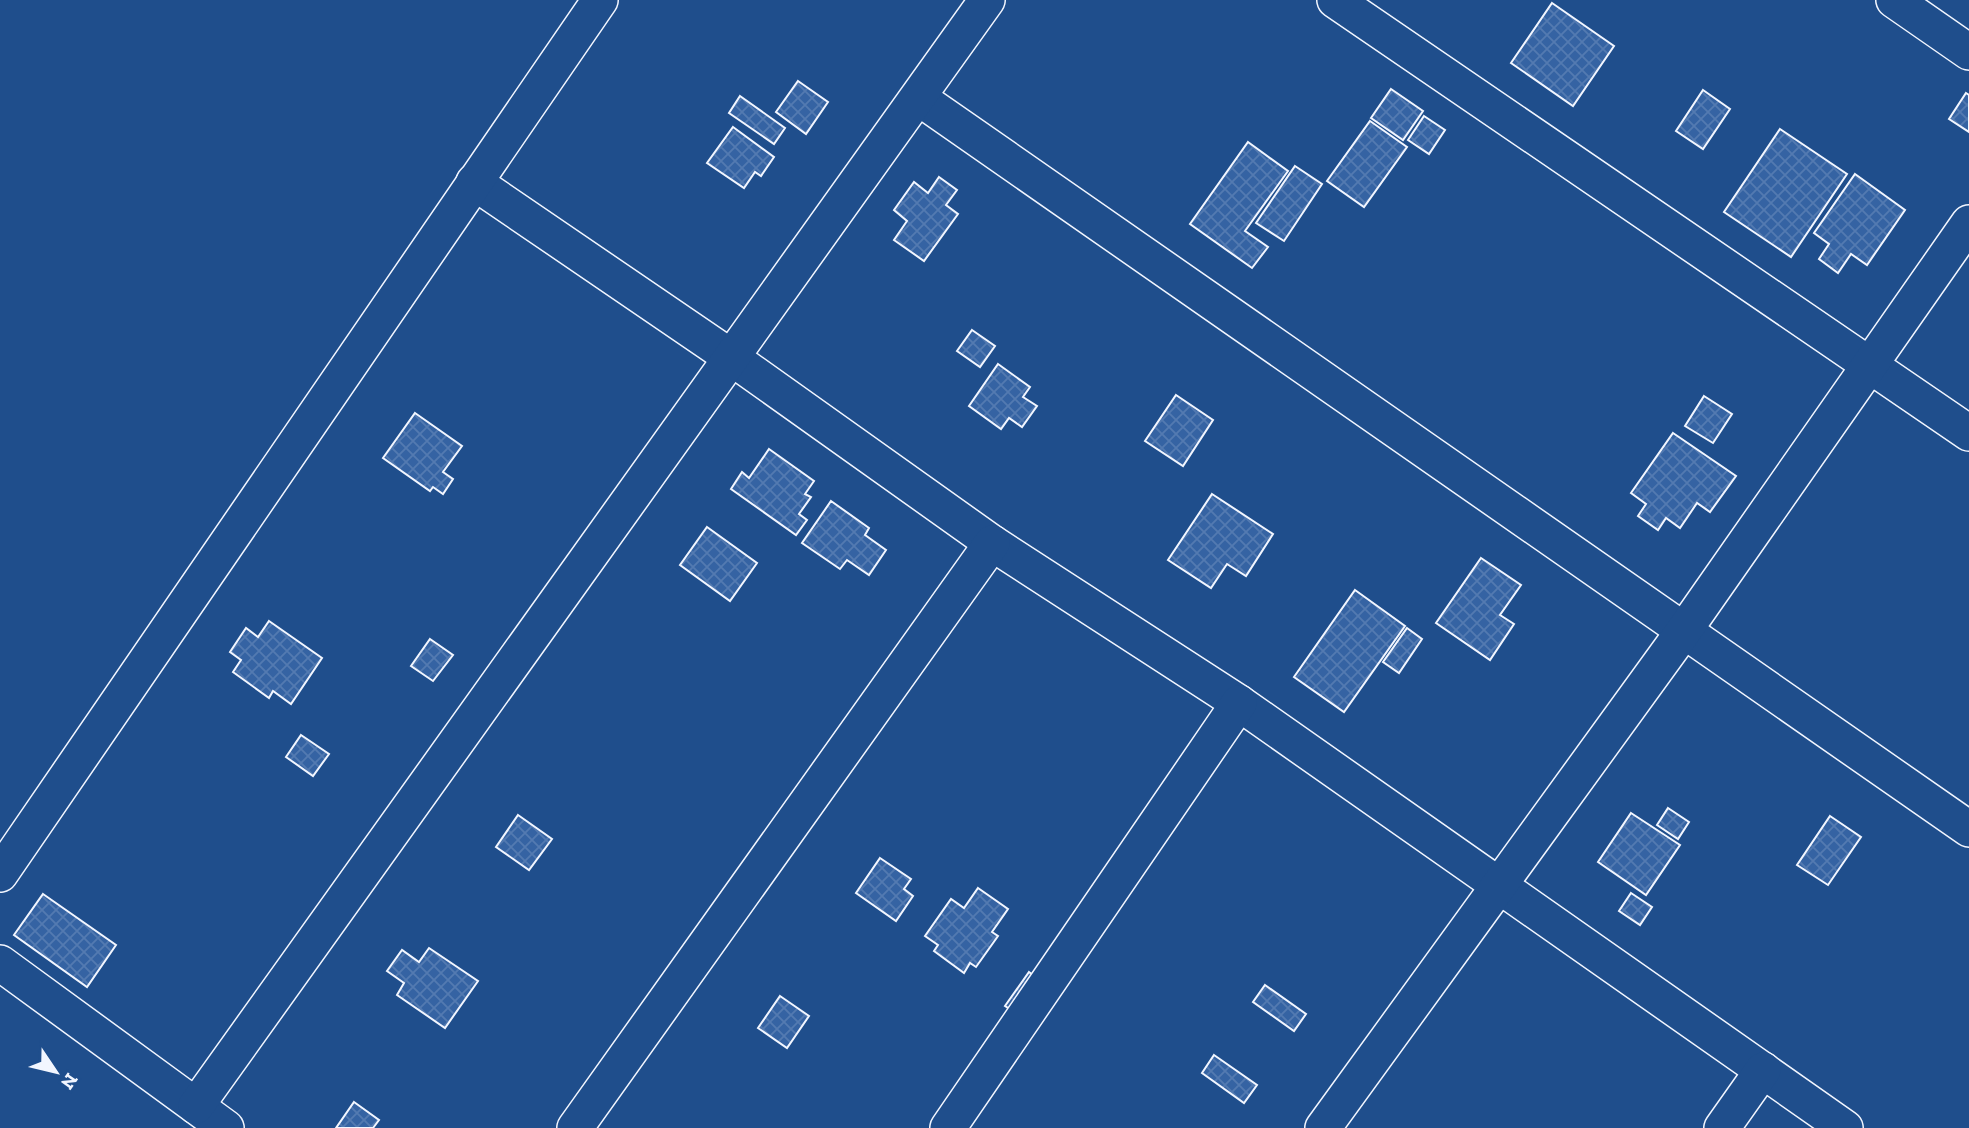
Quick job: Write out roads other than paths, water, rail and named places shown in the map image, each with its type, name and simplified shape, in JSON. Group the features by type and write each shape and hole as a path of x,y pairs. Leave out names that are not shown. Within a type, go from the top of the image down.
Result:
{"street":[{"path":"0,874 600,0"},
{"path":"196,1106 987,0"},
{"path":"1335,0 1969,433"},
{"path":"1894,0 1969,52"},
{"path":"919,98 1969,830"},
{"path":"474,182 732,358 992,542 1239,703 1845,1128"},
{"path":"1323,1128 1684,632 1872,366 1969,223"},
{"path":"575,1128 992,542"},
{"path":"948,1128 1239,703"},
{"path":"0,963 226,1128"},
{"path":"1722,1128 1763,1070"}]}
